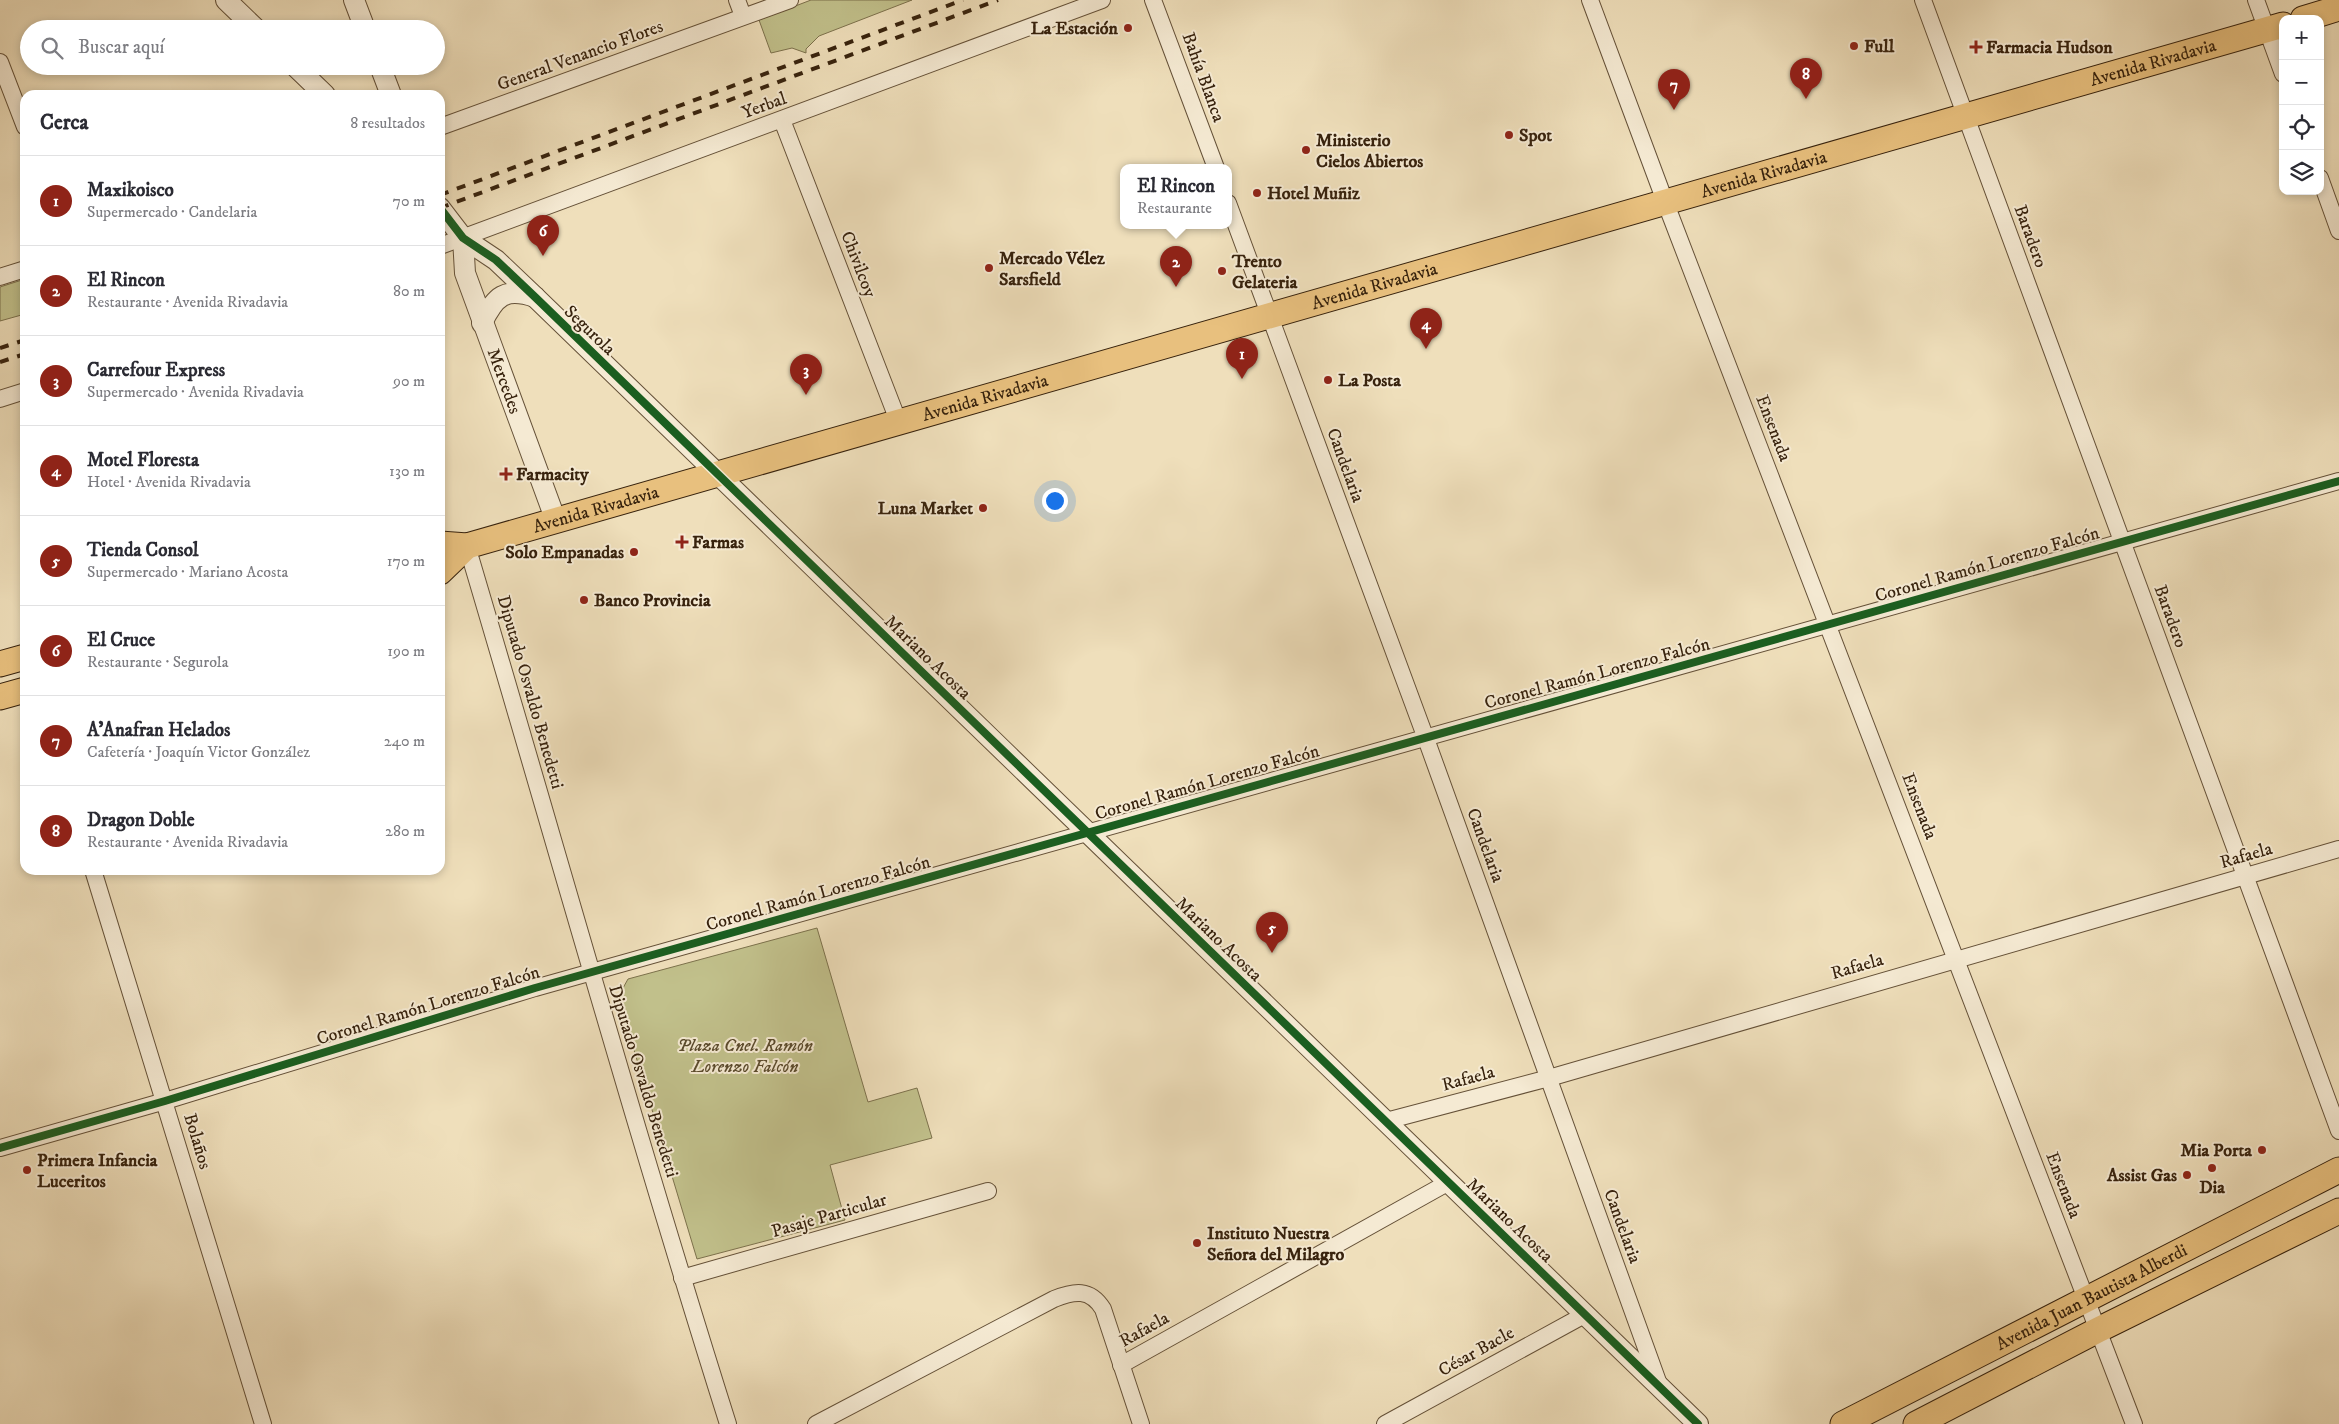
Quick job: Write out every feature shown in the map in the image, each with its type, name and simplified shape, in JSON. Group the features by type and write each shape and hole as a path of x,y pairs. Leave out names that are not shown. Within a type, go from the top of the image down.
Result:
{"main road":[{"path":"2317,15 2339,8"},
{"name":"Avenida Rivadavia","path":"445,544 467,546 718,476 2275,28"},
{"name":"Avenida Rivadavia","path":"445,567 467,546"},
{"path":"0,664 20,658"},
{"path":"0,697 20,691"},
{"name":"Avenida Juan Bautista Alberdi","path":"1843,1424 2339,1170"},
{"name":"Avenida Juan Bautista Alberdi","path":"1916,1424 2098,1330 2339,1212"}],"street":[{"path":"226,0 247,20"},
{"path":"354,0 362,20"},
{"path":"737,0 743,16"},
{"name":"General Venancio Flores","path":"445,125 790,0"},
{"name":"Yerbal","path":"445,244 1102,0"},
{"name":"Ensenada","path":"1590,0 1666,204 1957,958 2134,1424"},
{"name":"Baradero","path":"1923,0 2339,1130"},
{"path":"2256,0 2275,28 2281,60"},
{"name":"Bahía Blanca","path":"1159,2 1215,164"},
{"path":"0,62 20,114"},
{"path":"304,75 320,90"},
{"name":"Chivilcoy","path":"782,120 899,423"},
{"path":"2324,189 2339,231"},
{"path":"1232,214 1270,316"},
{"name":"Segurola","path":"445,215 463,238 496,260 718,476"},
{"name":"Mercedes","path":"463,238 466,272 482,323 556,521"},
{"path":"0,277 20,271"},
{"path":"482,323 490,305 503,294 520,292 535,297"},
{"name":"Candelaria","path":"1270,316 1425,736 1661,1389"},
{"path":"0,399 20,393"},
{"name":"Mariano Acosta","path":"718,476 1698,1424"},
{"name":"Coronel Ramón Lorenzo Falcón","path":"0,1148 165,1101 591,973 1425,736 1829,625 2339,481"},
{"name":"Diputado Osvaldo Benedetti","path":"467,546 591,973 682,1278 728,1424"},
{"name":"Rafaela","path":"1386,1121 1549,1078 1957,958 2339,849"},
{"name":"Bolaños","path":"95,875 263,1424"},
{"name":"Rafaela","path":"1121,1365 1449,1182"},
{"name":"Pasaje Particular","path":"682,1278 988,1191"},
{"path":"816,1424 1054,1299 1075,1292 1086,1293 1097,1300 1103,1308 1141,1424"},
{"name":"César Bacle","path":"1386,1424 1586,1314"}],"green space":[{"path":"811,0 912,0 819,36 806,49 806,53 792,48 771,53 759,20"},
{"path":"20,281 20,315 0,321 0,287"},
{"name":"Plaza Cnel. Ramón Lorenzo Falcón","path":"817,928 868,1102 917,1088 932,1138 830,1165 845,1220 697,1259 618,997 628,979"}],"railway":[{"path":"445,193 963,0"},
{"path":"445,206 998,0"},
{"path":"0,348 20,342"},
{"path":"0,362 20,356"}],"cycle path":[{"path":"445,215 463,238 496,260 535,297 1698,1424"},
{"path":"0,1148 165,1101 535,988 2339,481"}],"place":[{"name":"La Estación","path":"1128,28"},
{"name":"Full","path":"1854,46"},
{"name":"Farmacia Hudson","path":"1976,47"},
{"name":"Dragon Doble","path":"1806,99"},
{"name":"A'Anafran Helados","path":"1674,110"},
{"name":"Spot","path":"1509,135"},
{"name":"Ministerio Cielos Abiertos","path":"1306,150"},
{"name":"Hotel Muñiz","path":"1257,193"},
{"name":"El Cruce","path":"543,256"},
{"name":"Mercado Vélez Sarsfield","path":"989,268"},
{"name":"Trento Gelateria","path":"1222,271"},
{"name":"El Rincon","path":"1176,287"},
{"name":"Motel Floresta","path":"1426,349"},
{"name":"Maxikoisco","path":"1242,379"},
{"name":"La Posta","path":"1328,380"},
{"name":"Carrefour Express","path":"806,395"},
{"name":"Farmacity","path":"506,474"},
{"name":"Luna Market","path":"983,508"},
{"name":"Farmas","path":"682,542"},
{"name":"Solo Empanadas","path":"634,552"},
{"name":"Banco Provincia","path":"584,600"},
{"name":"Tienda Consol","path":"1272,953"},
{"name":"Mia Porta","path":"2262,1150"},
{"name":"Dia","path":"2212,1168"},
{"name":"Primera Infancia Luceritos","path":"27,1170"},
{"name":"Assist Gas","path":"2187,1175"},
{"name":"Instituto Nuestra Señora del Milagro","path":"1197,1243"}]}
